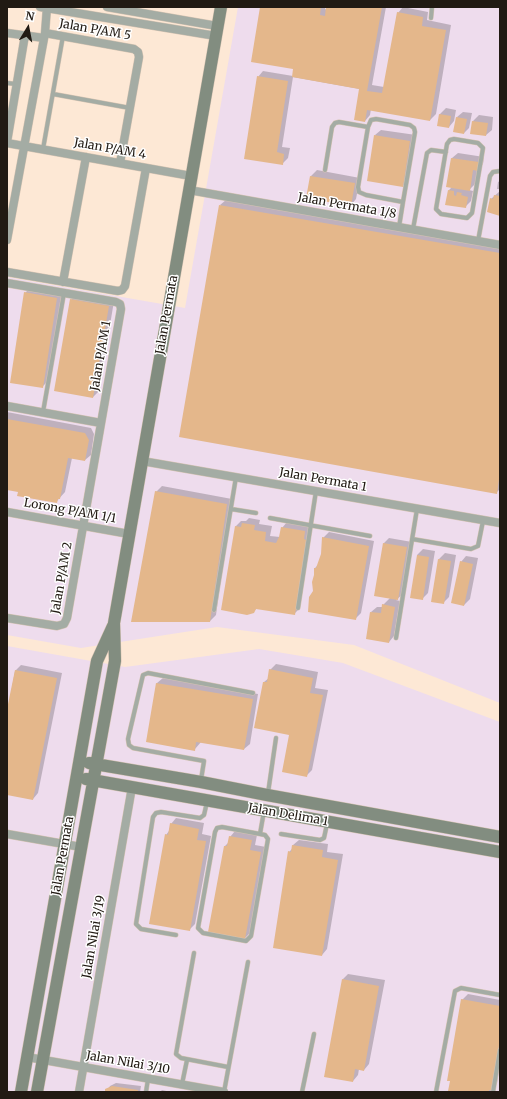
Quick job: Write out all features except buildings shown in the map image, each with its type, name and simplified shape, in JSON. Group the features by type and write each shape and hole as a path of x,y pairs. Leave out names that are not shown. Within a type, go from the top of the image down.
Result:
{"street":[{"path":"7,240 44,36 45,7 216,31"},
{"path":"107,7 216,31"},
{"name":"Jalan Permata","path":"37,1092 95,764 115,661 114,623 221,7"},
{"name":"Jalan P/AM 5","path":"7,33 63,36 134,49 139,54 130,108"},
{"path":"7,142 25,35"},
{"path":"120,163 130,108"},
{"name":"Jalan P/AM 4","path":"7,142 42,150 191,176"},
{"path":"63,282 86,157"},
{"path":"7,272 120,292 124,289 126,283 146,168"},
{"name":"Jalan Permata 1/8","path":"189,190 500,245"},
{"name":"Jalan P/AM 1","path":"7,283 116,302 121,306 83,526"},
{"path":"7,406 101,423"},
{"name":"Jalan Permata 1","path":"142,461 500,523"},
{"name":"Lorong P/AM 1/1","path":"7,512 129,534"},
{"name":"Jalan P/AM 2","path":"7,618 57,626 66,622 83,526"},
{"name":"Jalan Permata","path":"21,1092 97,662 114,623"},
{"name":"Jalan Delima 1","path":"80,762 201,782 267,796 500,837"},
{"name":"Jalan Delima 1","path":"77,777 500,852"},
{"name":"Jalan Nilai 3/19","path":"79,1092 132,787"},
{"path":"7,834 81,847"},
{"name":"Jalan Nilai 3/10","path":"27,1058 224,1092"}],"lane":[{"path":"430,18 432,7"},
{"path":"42,150 63,36"},
{"path":"7,83 17,84"},
{"path":"53,94 130,108"},
{"path":"399,227 415,132 414,128 410,125 376,119 371,120 368,127 358,187 359,192 366,195 403,202"},
{"path":"325,170 332,127 335,123 339,122 368,127"},
{"path":"454,139 478,143 484,148 472,213 467,218 441,214 436,209 446,152 447,144 450,140 454,139"},
{"path":"412,230 427,153 431,150 446,152"},
{"path":"478,241 490,176 493,172 500,171"},
{"path":"43,413 64,293"},
{"path":"214,610 236,477"},
{"path":"298,608 316,491"},
{"path":"231,509 256,513"},
{"path":"396,638 417,509"},
{"path":"270,518 370,536"},
{"path":"412,539 471,549 478,546 483,520"},
{"path":"201,782 204,761 134,748 129,745 128,739 141,678 143,675 148,673 253,693"},
{"path":"267,796 276,738"},
{"path":"176,935 141,929 136,924 153,817 156,813 161,812 200,818 204,815 207,800"},
{"path":"260,834 264,811"},
{"path":"281,834 320,840 324,838 327,821"},
{"path":"222,827 260,834 265,835 268,839 250,938 243,941 199,931 198,926 215,832 218,828 222,827"},
{"path":"194,954 176,1051 177,1056 178,1058 187,1060 228,1067"},
{"path":"224,1092 248,962"},
{"path":"436,1092 455,991 461,988 500,995"},
{"path":"302,1092 314,1034"},
{"path":"493,1092 500,1050"},
{"path":"182,1085 187,1060"},
{"path":"146,1092 148,1079"}],"shaded area":[{"path":"238,7 500,7 500,703 354,645 217,627 81,648 7,635 7,277 185,308"},
{"path":"7,646 125,667 259,649 343,663 500,722 500,1092 7,1092"}]}
